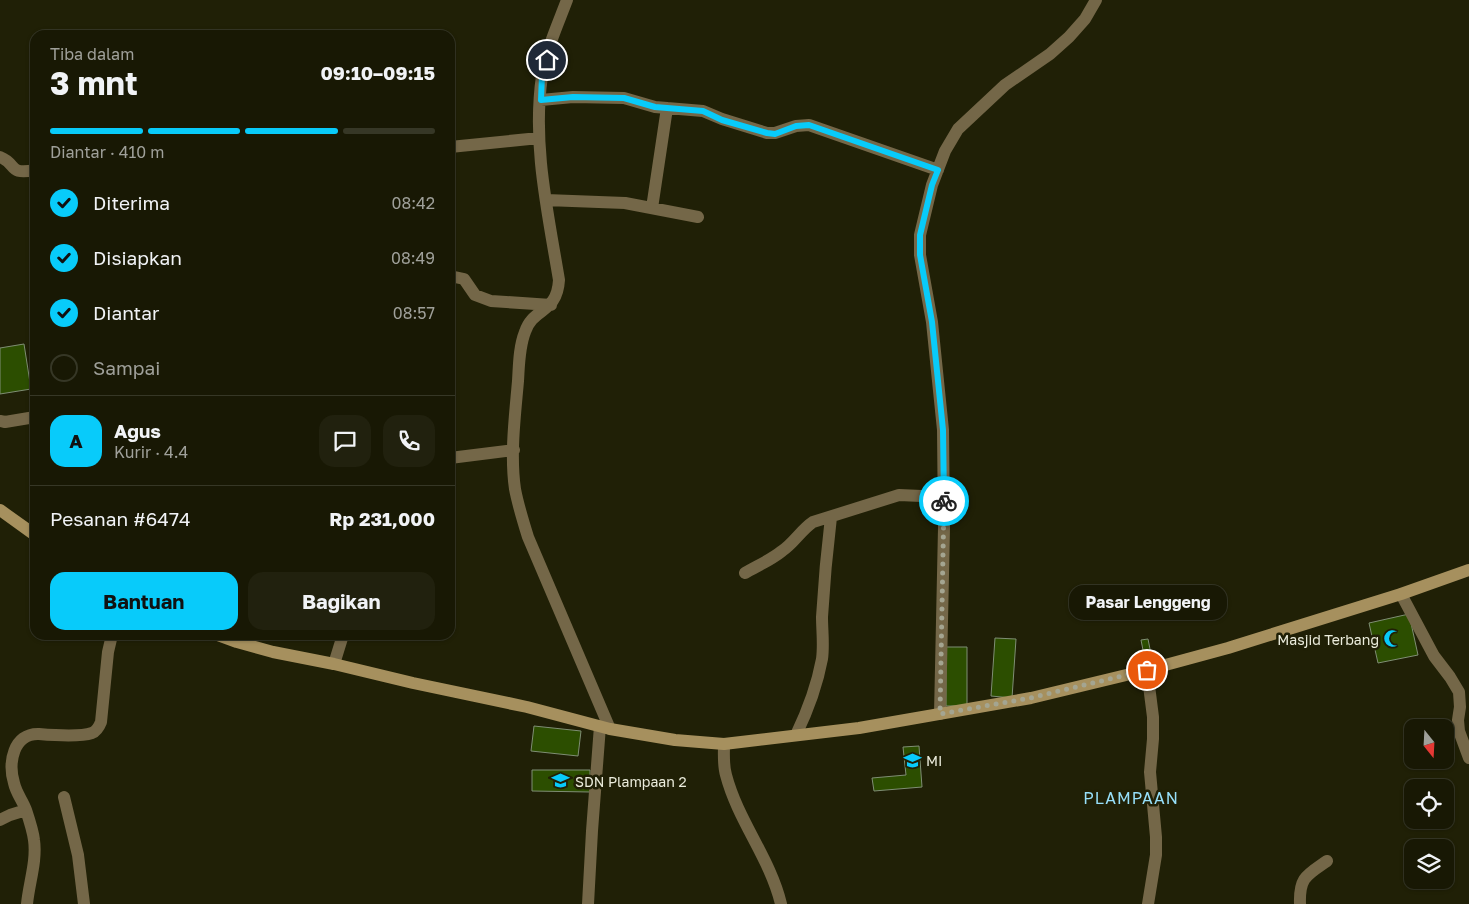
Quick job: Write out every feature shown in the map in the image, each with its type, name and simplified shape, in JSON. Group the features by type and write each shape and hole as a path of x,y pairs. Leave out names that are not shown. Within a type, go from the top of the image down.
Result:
{"street":[{"path":"567,0 542,75 539,138 540,161 559,280 558,290 551,305 529,321 522,341 514,450 515,487 528,537 605,728 592,831 588,904"},
{"path":"940,714 944,604 943,430 932,322 920,255 920,235 932,185 945,151 958,129 1005,85 1050,54 1069,37 1085,19 1096,0"},
{"path":"541,100 573,97 624,98 655,107 703,111 722,120 775,134 796,126 809,125 938,170"},
{"path":"652,208 667,108"},
{"path":"455,146 539,138"},
{"path":"0,157 4,158 14,170 30,171"},
{"path":"546,200 624,203 698,217"},
{"path":"455,277 464,279 475,295 491,301 551,305"},
{"path":"0,421 5,422 30,418"},
{"path":"455,457 514,450"},
{"path":"745,573 781,552 792,543 803,529 813,522 899,495 944,497"},
{"path":"0,510 30,531"},
{"path":"796,735 807,712 815,688 822,656 822,619 831,517"},
{"path":"232,640 264,650 527,707 605,728 676,740 724,744 859,728 1030,698 1228,648 1401,594 1469,570"},
{"path":"1401,594 1434,656 1459,692 1459,731 1469,758"},
{"path":"27,904 34,837 26,810 13,782 13,753 22,737 35,734 85,734 93,733 99,728 111,640"},
{"path":"334,664 341,640"},
{"path":"1147,670 1153,717 1150,772 1156,837 1156,855 1148,904"},
{"path":"724,744 724,764 728,782 737,805 765,861 781,904"},
{"path":"64,797 78,855 84,904"},
{"path":"0,820 26,810"},
{"path":"1300,904 1300,890 1306,876 1327,861"}],"building":[{"path":"24,344 30,389 0,394 0,348"},
{"name":"Masjid Terbang","path":"1409,614 1418,655 1378,663 1369,623"},
{"path":"995,638 1016,639 1012,698 991,696"},
{"path":"1148,639 1152,659 1145,660 1141,640"},
{"path":"946,647 967,647 967,706 946,706"},
{"path":"1140,658 1142,667 1133,669 1131,660"},
{"name":"SDN Plampaan 2","path":"534,726 581,731 578,756 531,751"},
{"name":"MI","path":"919,746 922,787 874,791 872,778 906,775 903,747"},
{"name":"SDN Plampaan 2","path":"532,770 590,770 590,792 532,791"}],"way so far":[{"path":"944,501 940,714 1030,698 1147,670"}],"place":[{"name":"Masjid Terbang","path":"1393,639"},
{"name":"Pasar Lenggeng","path":"1147,670"},
{"name":"MI","path":"912,760"},
{"name":"SDN Plampaan 2","path":"561,781"}],"district":[{"name":"PLAMPAAN","path":"1131,798"}],"route":[{"path":"547,60 542,75 541,100 573,97 624,98 655,107 703,111 722,120 775,134 796,126 809,125 938,170 932,185 920,235 920,255 932,322 943,430 944,501"}]}
